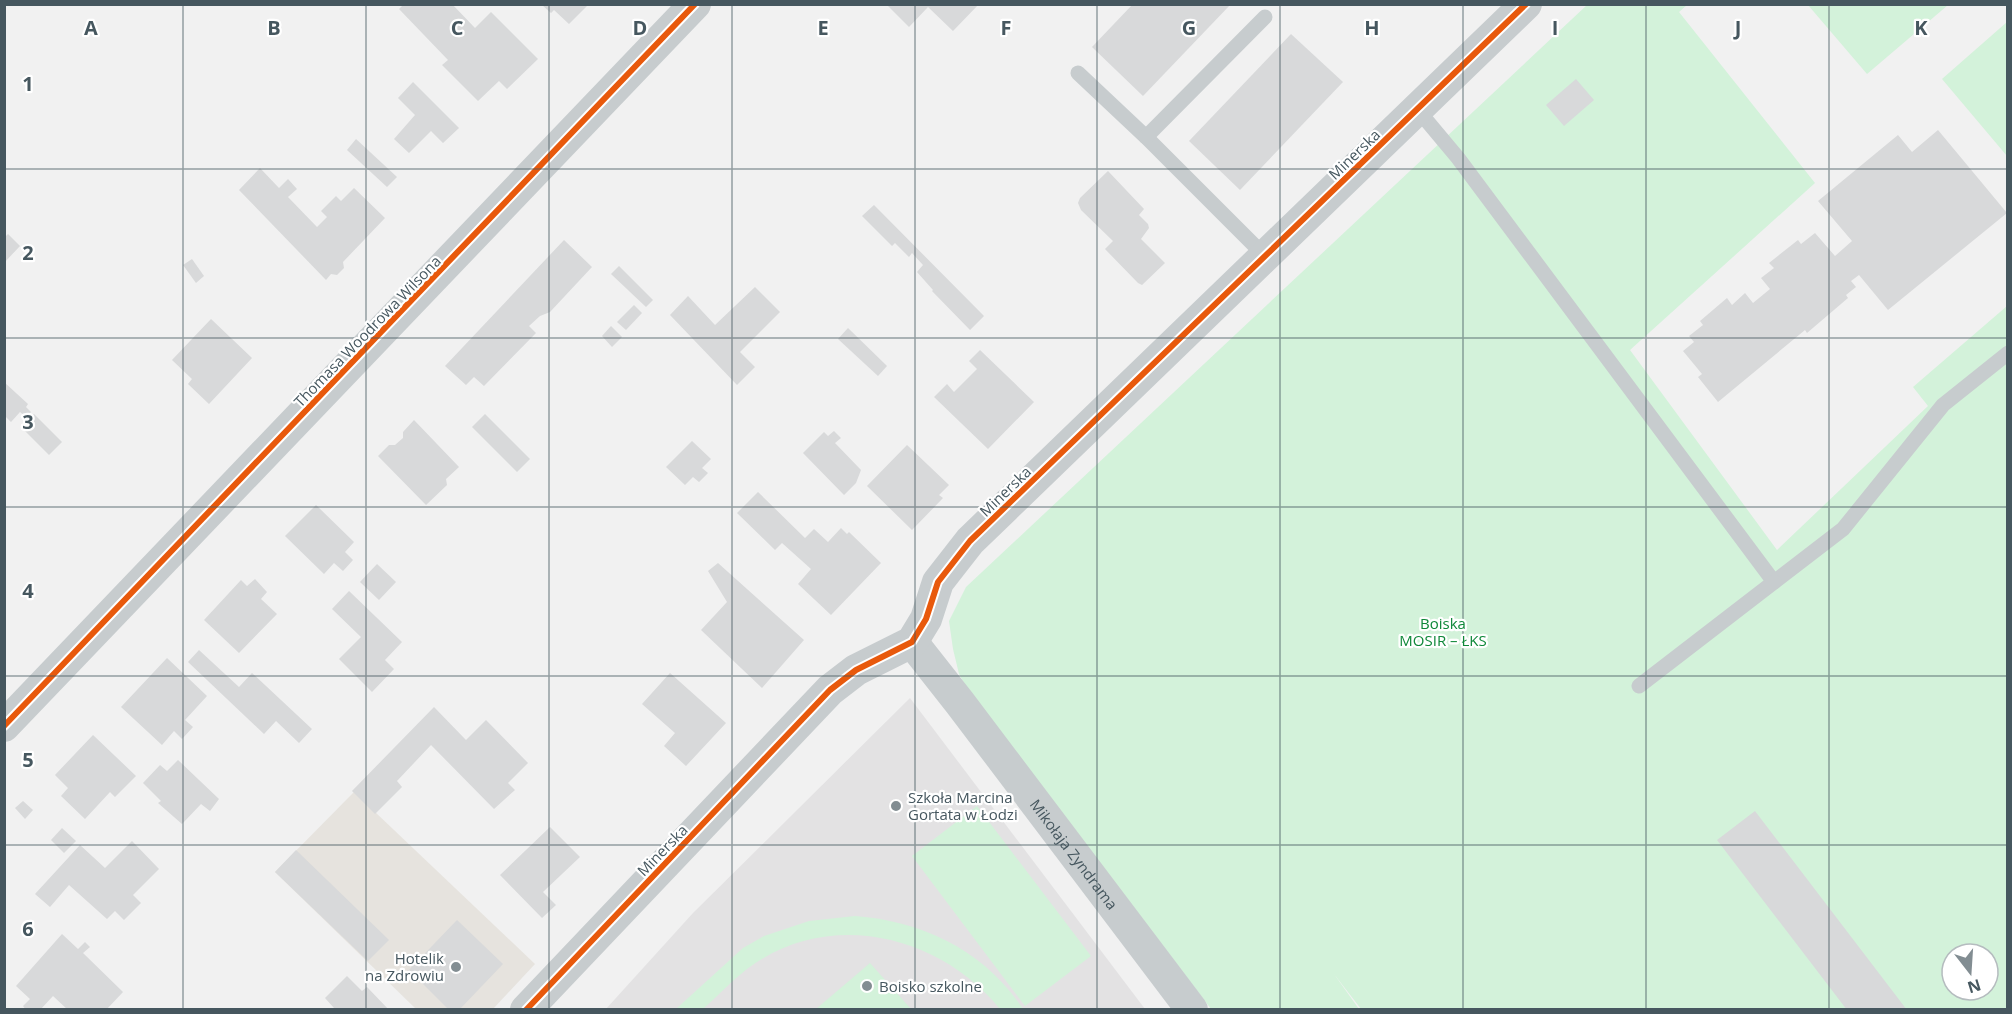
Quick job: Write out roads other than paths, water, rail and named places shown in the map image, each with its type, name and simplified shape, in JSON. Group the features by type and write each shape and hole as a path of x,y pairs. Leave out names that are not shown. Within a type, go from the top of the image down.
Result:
{"street":[{"name":"Thomasa Woodrowa Wilsona","path":"4,726 695,4"},
{"name":"Minerska","path":"526,1010 830,690 856,670 912,642 926,619 938,582 970,541 1526,4"},
{"name":"Mikołaja Zyndrama","path":"912,642 960,702 1192,1010"}],"lane":[{"path":"1146,137 1265,17"},
{"path":"1078,73 1146,137 1265,256"},
{"path":"1417,109 1458,158 1774,582"},
{"path":"1639,686 1843,529 1943,405 2007,353"}],"place":[{"name":"Szkoła Marcina Gortata w Łodzi","path":"896,806"},
{"name":"Hotelik na Zdrowiu","path":"456,967"},
{"name":"Boisko szkolne","path":"867,986"}],"park label":[{"name":"Boiska MOSIR – ŁKS","path":"1443,632"}]}
